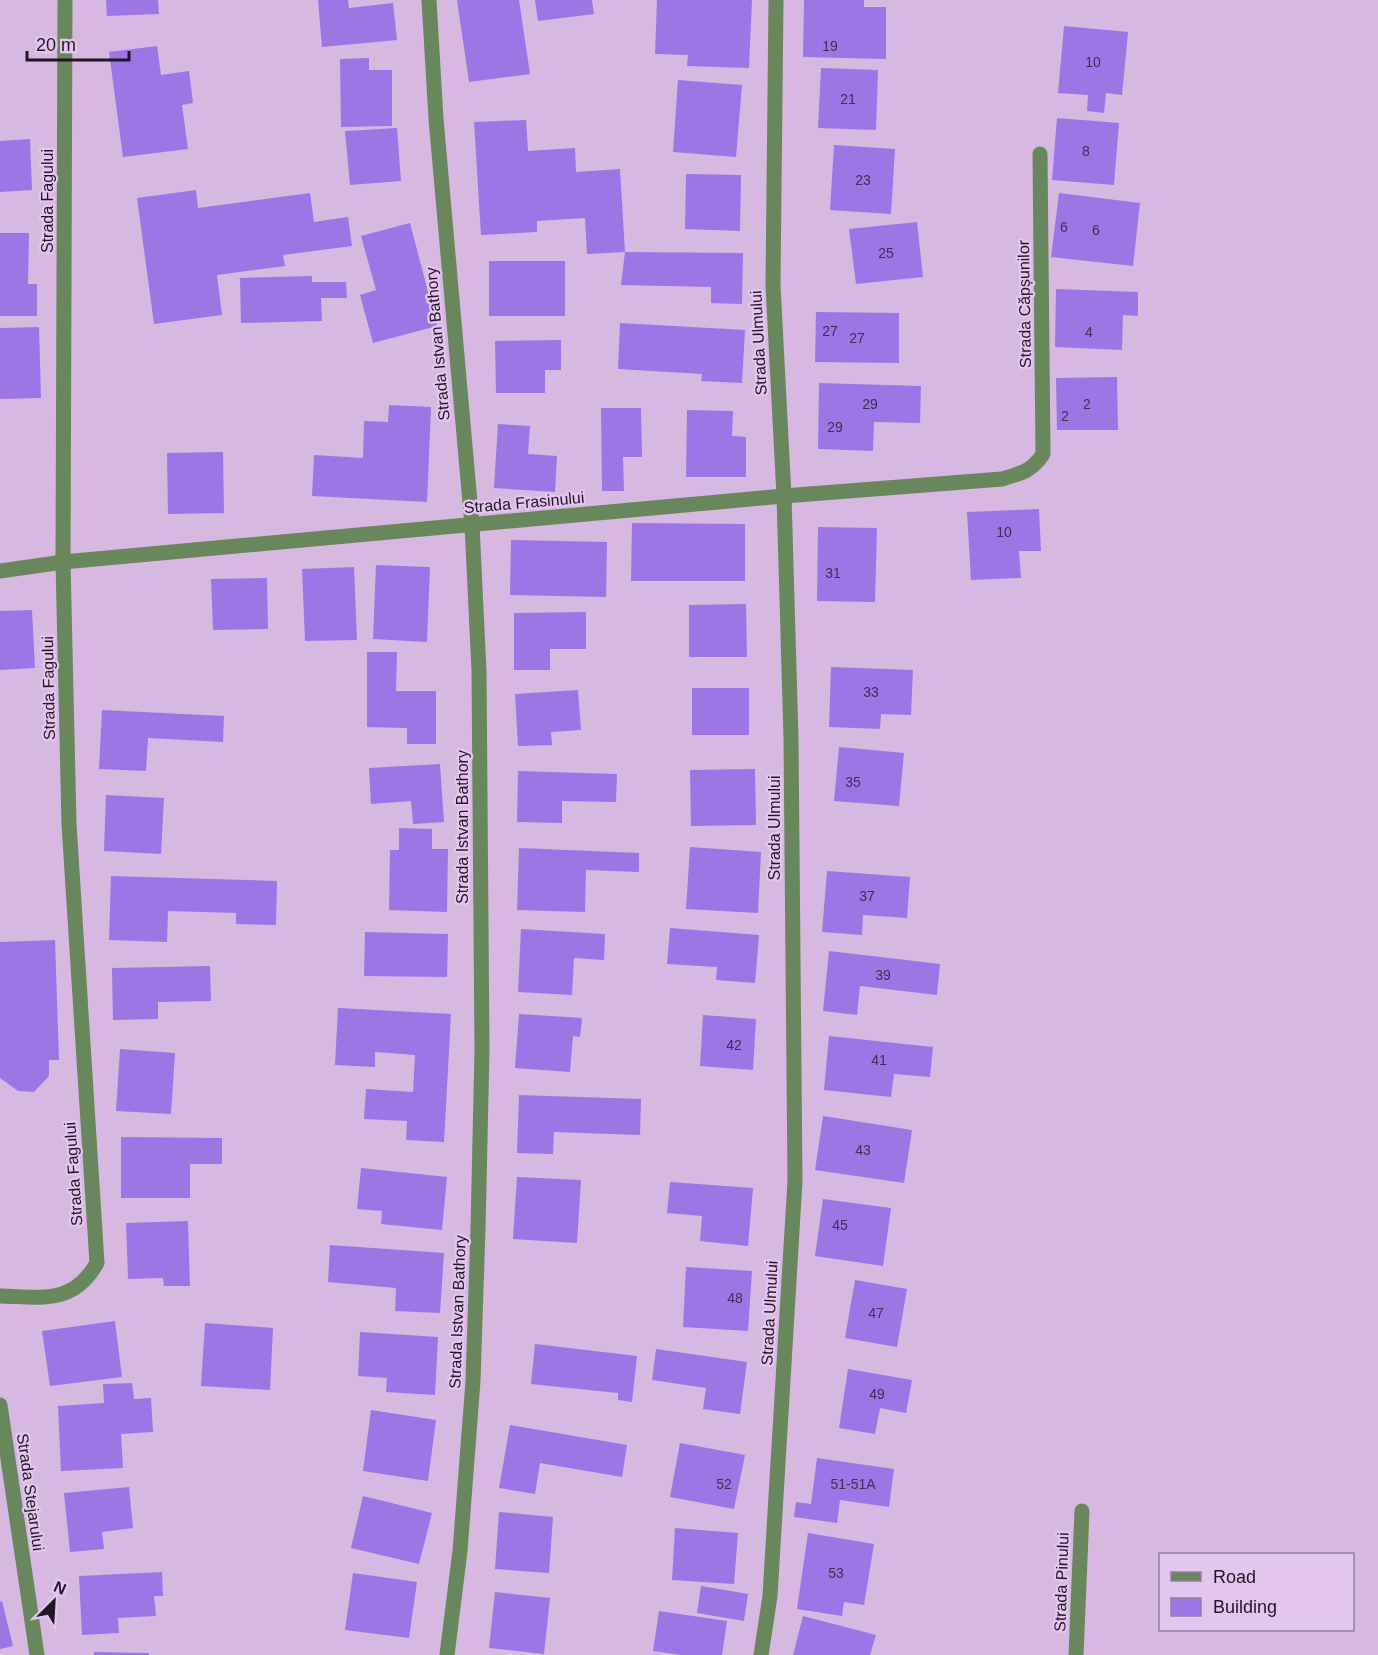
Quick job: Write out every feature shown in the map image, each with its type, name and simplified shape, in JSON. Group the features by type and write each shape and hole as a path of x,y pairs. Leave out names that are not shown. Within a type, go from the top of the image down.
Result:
{"street":[{"name":"Strada Fagului","path":"0,1296 52,1297 77,1289 88,1278 97,1263 69,824 63,562 65,0"},
{"name":"Strada Istvan Bathory","path":"429,0 436,119 472,525 480,683 482,1050 473,1381 460,1551 447,1655"},
{"name":"Strada Ulmului","path":"760,1655 770,1596 795,1182 791,738 784,496 772,285 776,0"},
{"name":"Strada Căpșunilor","path":"1040,154 1043,454"},
{"name":"Strada Frasinului","path":"0,571 63,562 784,496 1002,479 1023,473 1036,465 1043,454"},
{"name":"Strada Stejarului","path":"0,1405 37,1655"},
{"name":"Strada Pinului","path":"1076,1655 1082,1510"}],"building":[{"path":"106,0 158,0 159,14 107,16"},
{"path":"318,0 348,0 349,8 393,3 397,40 322,47"},
{"path":"457,0 519,0 530,74 469,82"},
{"path":"535,0 592,0 594,14 538,21"},
{"path":"657,0 752,0 749,68 687,66 688,55 655,54"},
{"path":"804,0 864,0 864,7 886,7 886,59 803,57"},
{"path":"1064,26 1128,32 1122,95 1106,93 1104,113 1087,111 1088,95 1058,93"},
{"path":"157,46 161,75 189,71 193,103 182,105 188,149 123,157 109,52"},
{"path":"369,58 369,70 392,70 392,126 341,127 340,59"},
{"path":"821,68 878,70 876,130 818,128"},
{"path":"678,80 742,85 736,157 673,152"},
{"path":"1057,118 1119,123 1114,185 1052,180"},
{"path":"526,120 528,151 575,148 576,172 620,169 625,252 587,254 585,218 537,221 537,232 481,235 474,122"},
{"path":"397,128 401,181 350,185 345,131"},
{"path":"30,139 32,190 0,192 0,141"},
{"path":"834,145 895,149 891,214 830,210"},
{"path":"686,174 741,175 740,231 685,229"},
{"path":"196,190 198,208 310,193 314,222 348,217 352,246 283,255 285,266 217,275 222,315 154,324 137,198"},
{"path":"1059,193 1140,203 1133,266 1051,257"},
{"path":"917,222 923,277 856,284 849,229"},
{"path":"410,223 437,326 373,343 360,295 376,290 361,236"},
{"path":"0,233 29,233 28,284 37,284 37,316 0,316"},
{"path":"625,252 743,253 742,304 711,303 711,287 621,285"},
{"path":"489,261 565,261 565,316 489,316"},
{"path":"312,276 312,282 346,282 347,298 321,298 322,321 241,323 240,278"},
{"path":"1056,289 1138,292 1138,316 1123,315 1122,350 1055,347"},
{"path":"816,312 899,313 899,363 815,362"},
{"path":"620,323 745,330 742,383 701,381 702,374 618,369"},
{"path":"39,327 41,398 0,399 0,328"},
{"path":"561,340 561,370 545,370 545,393 496,393 495,341"},
{"path":"1117,377 1118,430 1057,430 1056,378"},
{"path":"819,383 921,386 920,423 874,422 873,451 818,449"},
{"path":"389,405 431,407 427,502 312,496 314,455 363,458 364,421 388,422"},
{"path":"601,408 641,408 642,457 623,457 624,491 602,491"},
{"path":"687,410 733,411 732,436 746,437 746,477 686,477"},
{"path":"498,424 530,426 528,454 557,456 555,492 494,488"},
{"path":"223,452 224,513 168,514 167,453"},
{"path":"1039,509 1041,551 1019,551 1021,578 971,580 967,512"},
{"path":"632,523 745,524 745,581 631,581"},
{"path":"818,527 877,528 875,602 817,601"},
{"path":"511,540 607,542 606,597 510,595"},
{"path":"376,565 430,567 427,642 373,639"},
{"path":"354,567 357,640 305,641 302,569"},
{"path":"267,578 268,629 213,630 211,579"},
{"path":"746,604 747,657 689,657 689,605"},
{"path":"32,610 35,668 0,670 0,611"},
{"path":"586,612 586,649 550,649 550,670 514,670 514,613"},
{"path":"367,652 397,652 396,691 436,691 436,744 407,744 407,728 367,727"},
{"path":"831,667 913,670 911,715 881,714 880,729 829,727"},
{"path":"692,688 749,688 749,735 692,735"},
{"path":"578,690 581,730 551,732 552,745 518,746 515,694"},
{"path":"102,710 224,716 223,742 148,738 146,771 99,769"},
{"path":"839,747 904,753 899,806 834,801"},
{"path":"440,764 444,822 413,824 411,801 371,804 369,768"},
{"path":"755,769 756,825 691,826 690,770"},
{"path":"518,771 617,774 616,802 562,801 562,823 517,822"},
{"path":"106,795 164,798 161,854 104,851"},
{"path":"399,828 432,829 432,849 448,849 447,912 389,910 390,850 399,850"},
{"path":"690,847 761,852 758,913 686,909"},
{"path":"519,848 639,853 639,872 586,870 585,912 517,910"},
{"path":"827,871 910,877 907,918 863,915 862,935 822,932"},
{"path":"111,876 277,881 276,925 236,924 236,913 168,911 167,942 109,940"},
{"path":"670,928 759,935 755,983 716,980 717,967 667,964"},
{"path":"521,929 605,934 604,960 574,958 572,995 518,992"},
{"path":"365,932 448,934 447,977 364,976"},
{"path":"55,940 59,1060 49,1060 49,1076 34,1092 18,1091 0,1078 0,942"},
{"path":"829,951 940,964 937,995 860,986 857,1015 823,1011"},
{"path":"210,966 211,1001 158,1002 158,1019 113,1020 112,968"},
{"path":"338,1008 451,1014 444,1142 406,1140 407,1121 364,1119 366,1089 413,1092 415,1055 375,1052 375,1067 335,1065"},
{"path":"519,1014 582,1018 580,1037 573,1036 570,1072 515,1068"},
{"path":"703,1015 756,1019 753,1070 700,1066"},
{"path":"829,1036 933,1047 930,1077 894,1074 891,1097 824,1090"},
{"path":"120,1049 175,1053 171,1114 116,1111"},
{"path":"519,1095 641,1099 640,1135 554,1132 553,1154 517,1153"},
{"path":"823,1116 912,1130 904,1183 815,1170"},
{"path":"121,1137 222,1138 222,1164 190,1164 190,1198 121,1198"},
{"path":"361,1168 447,1177 442,1230 381,1224 382,1211 357,1209"},
{"path":"517,1177 581,1180 577,1243 513,1239"},
{"path":"670,1182 753,1188 748,1246 700,1241 702,1216 667,1213"},
{"path":"823,1199 891,1208 883,1266 815,1256"},
{"path":"188,1221 190,1286 164,1286 163,1278 128,1279 126,1223"},
{"path":"330,1245 444,1253 440,1313 395,1311 396,1288 328,1282"},
{"path":"686,1267 752,1271 748,1331 683,1327"},
{"path":"855,1280 907,1289 897,1347 845,1338"},
{"path":"115,1321 122,1377 50,1386 42,1331"},
{"path":"205,1323 273,1328 270,1390 201,1386"},
{"path":"360,1332 438,1337 435,1395 386,1392 387,1378 358,1376"},
{"path":"535,1344 637,1356 632,1402 618,1400 618,1393 531,1384"},
{"path":"656,1349 747,1362 740,1414 703,1409 706,1388 652,1380"},
{"path":"848,1369 912,1380 906,1413 880,1408 875,1434 839,1428"},
{"path":"132,1383 134,1399 151,1398 153,1432 121,1434 123,1468 61,1471 58,1406 104,1403 103,1384"},
{"path":"371,1410 436,1420 428,1481 363,1471"},
{"path":"510,1425 627,1445 622,1477 540,1463 535,1494 499,1488"},
{"path":"680,1443 745,1455 734,1509 670,1497"},
{"path":"817,1458 894,1469 889,1507 840,1500 837,1523 794,1517 796,1502 811,1504"},
{"path":"129,1487 133,1528 102,1532 104,1549 70,1552 64,1493"},
{"path":"363,1496 432,1513 419,1564 351,1548"},
{"path":"499,1512 553,1517 549,1573 495,1569"},
{"path":"675,1528 738,1533 734,1584 672,1580"},
{"path":"808,1533 874,1544 864,1605 844,1602 842,1616 797,1609"},
{"path":"162,1572 163,1596 154,1596 156,1616 118,1618 119,1633 82,1635 79,1576"},
{"path":"353,1573 417,1582 409,1638 345,1630"},
{"path":"701,1586 748,1594 744,1621 697,1613"},
{"path":"495,1592 550,1598 544,1654 489,1648"},
{"path":"2,1601 13,1646 0,1649 0,1602"},
{"path":"659,1611 727,1621 722,1655 681,1655 653,1651"},
{"path":"803,1616 876,1635 870,1655 793,1655"},
{"path":"94,1652 149,1653 149,1655 94,1655"}]}
